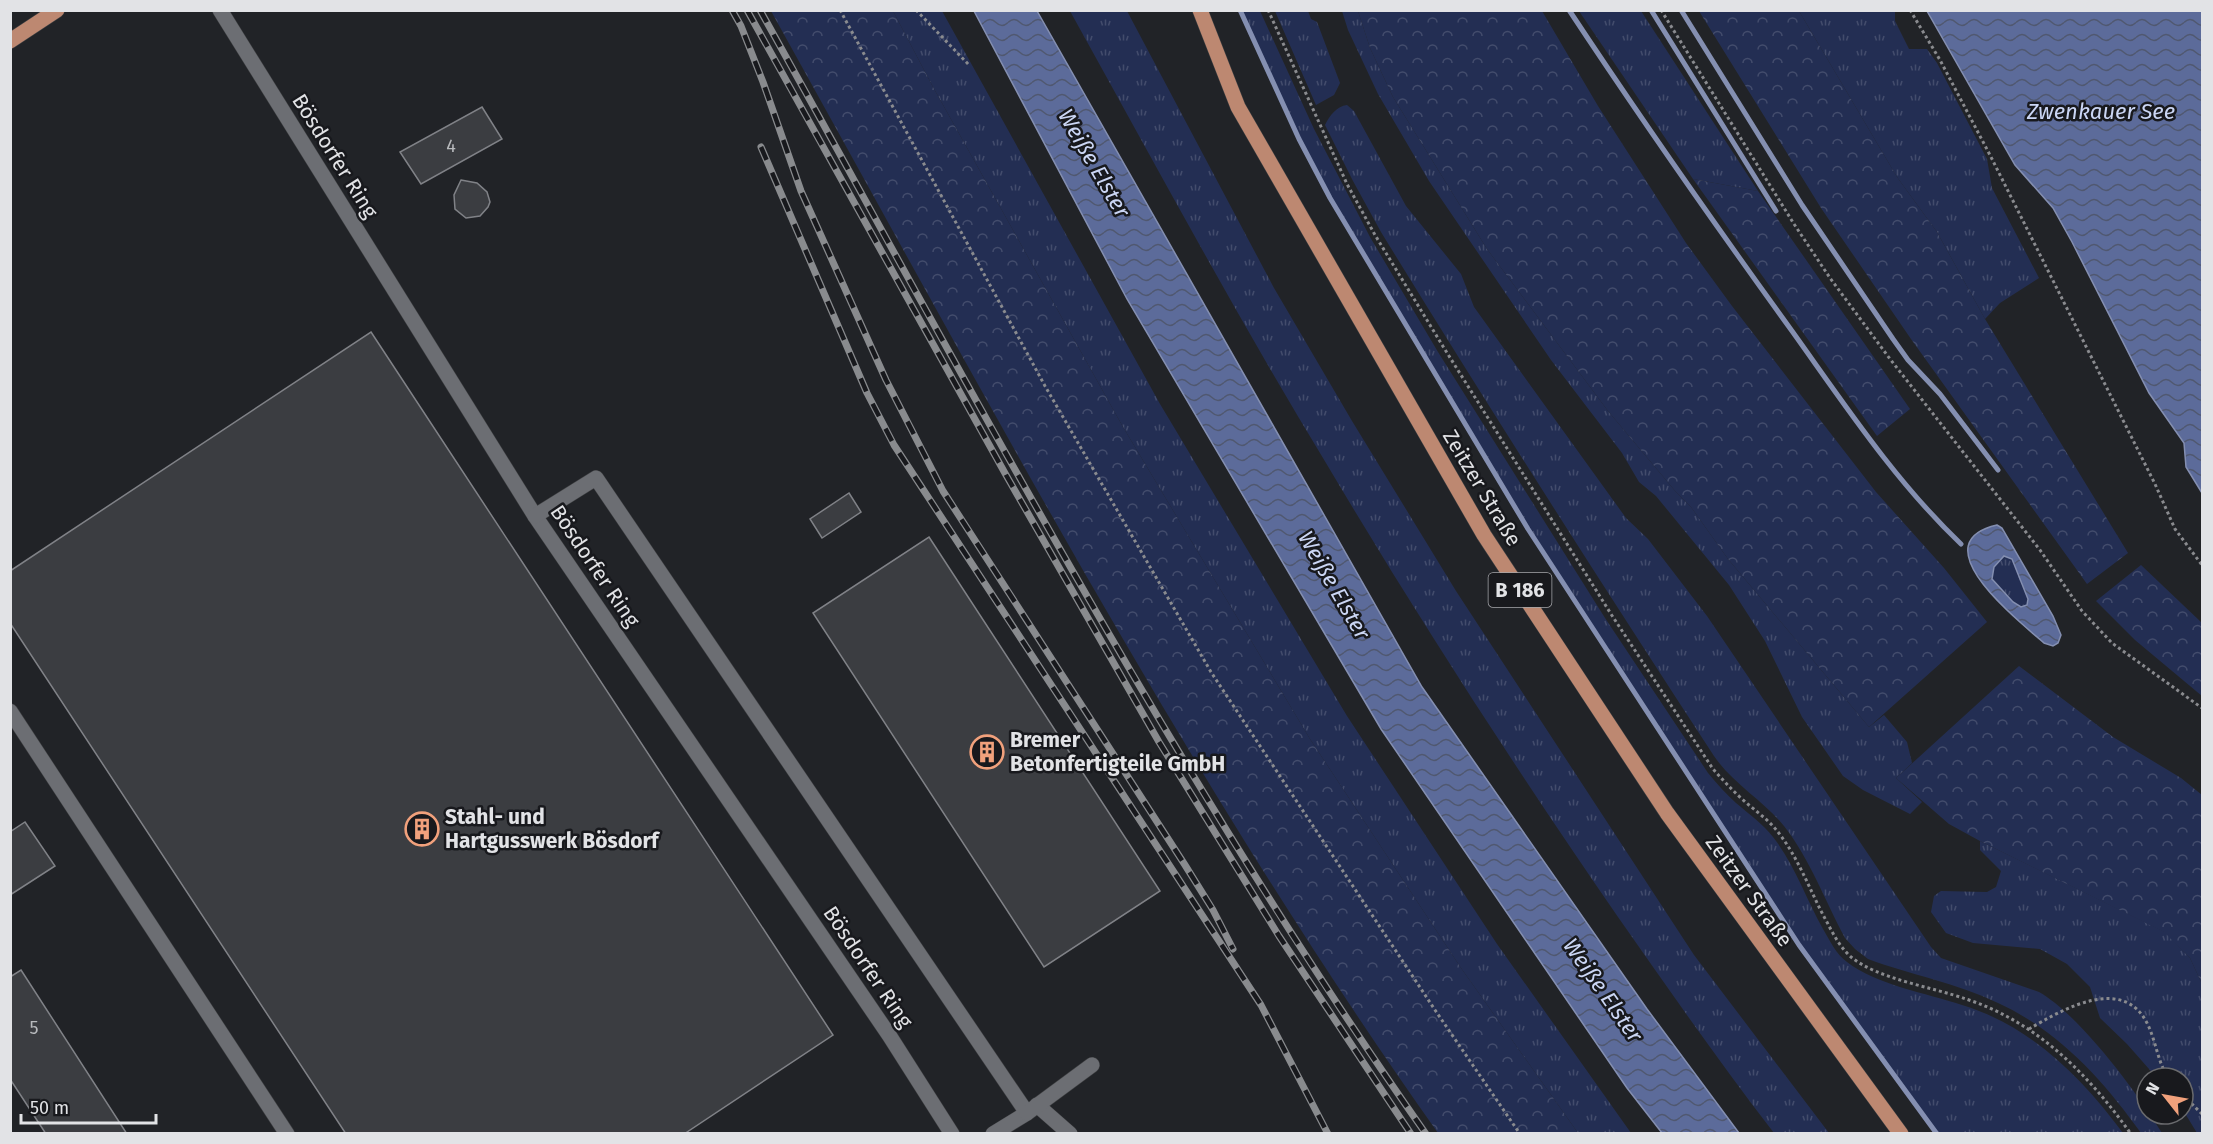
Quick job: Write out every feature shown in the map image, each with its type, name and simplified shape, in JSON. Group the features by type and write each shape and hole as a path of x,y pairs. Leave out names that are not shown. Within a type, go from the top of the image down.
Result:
{"main road":[{"path":"10,41 57,10"},
{"name":"Zeitzer Straße","path":"1200,10 1238,107 1484,535 1667,813 1901,1134"}],"street":[{"name":"Bösdorfer Ring","path":"220,10 535,516 889,1035 952,1134"},
{"path":"535,516 596,478 1032,1109 1070,1134"},
{"path":"10,711 287,1134"},
{"path":"993,1134 1092,1065"}],"path":[{"path":"840,10 1045,386 1211,672 1520,1134"},
{"path":"916,10 970,66"},
{"path":"1268,10 1347,184 1444,348 1611,614 1713,769 1742,799 1764,817 1792,852 1838,942 1849,955 1864,966 1967,999 1995,1010 2029,1029 2056,1048 2083,1075 2112,1107 2131,1134"},
{"path":"1661,10 1830,278 1940,424 2040,550 2082,611 2112,643 2202,708"},
{"path":"1910,10 1940,60 1996,167 2155,484 2175,529 2202,565"},
{"path":"2029,1029 2058,1012 2081,1004 2103,999 2120,999 2134,1006 2148,1024 2162,1066"}],"green space":[{"path":"771,11 893,11 1123,427 1310,739 1461,968 1578,1133 1438,1133 1346,998 1257,861 1172,722 1009,439"},
{"path":"893,11 942,11 1160,404 1347,716 1497,944 1631,1133 1578,1133 1461,968 1310,739 1123,427"},
{"path":"1070,11 1127,11 1274,288 1456,591 1694,955 1829,1133 1774,1133 1695,1026 1580,861 1432,636 1326,463 1228,295"},
{"path":"1240,11 1260,11 1314,129 1370,237 1438,352 1605,618 1708,773 1732,800 1765,828 1781,848 1836,951 1847,962 1873,977 1962,1005 2010,1026 2032,1040 2072,1073 2123,1133 1937,1133 1799,945 1528,529 1330,198 1299,139"},
{"path":"1275,11 1308,11 1311,19 1317,22 1340,83 1334,95 1316,105"},
{"path":"1342,11 1358,11 1370,48 1393,97 1487,249 1608,411 1691,507 1728,559 1869,727 1884,715 1907,742 1912,763 1896,778 1922,802 1910,814 1863,790 1843,776 1802,717 1765,641 1729,585 1656,496 1639,482 1622,453 1551,360 1429,181 1378,94 1348,30"},
{"path":"1358,11 1542,11 1598,106 1686,243 1876,492 1944,568 1987,622 1869,727 1728,559 1691,507 1608,411 1487,249 1393,97 1370,48"},
{"path":"1579,11 1641,11 1758,191 1693,179"},
{"path":"1699,11 1799,11 1897,177 1937,232 1985,319 2128,553 2087,584 1911,339 1821,208"},
{"path":"1799,11 1895,11 1895,21 1909,49 1927,49 1937,63 1987,159 1992,188 2039,278 2000,303 1985,319 1937,232 1897,177"},
{"path":"1347,105 1354,111 1406,206 1461,274 1474,307 1626,518 1648,539 1707,616 1931,947 1941,958 2039,992 2055,1003 2107,1056 2135,1093 2135,1125 2111,1094 2078,1059 2060,1042 2020,1014 1966,990 1868,959 1845,938 1793,839 1776,817 1730,775 1714,756 1629,626 1381,232 1325,125 1340,107"},
{"path":"1693,179 1758,191 1910,409 1877,436"},
{"path":"2004,556 2012,559 2028,599 2027,605 2021,607 2013,602 1992,579 1994,567"},
{"path":"2141,565 2202,623 2202,696 2135,640 2096,601"},
{"path":"2019,666 2113,737 2181,778 2202,795 2202,984 2190,958 2164,932 1949,824 1896,778"},
{"path":"1980,841 2165,932 2190,958 2202,984 2202,1133 2197,1133 2193,1126 2195,1126 2195,1066 2146,1066 2100,1018 2090,987 2067,964 2040,949 1973,943 1946,933 1931,912 1934,896 1941,891 1987,892 1996,887 2001,871 1980,850"},
{"path":"2136,1126 2157,1126 2162,1133 2141,1133"}],"water":[{"name":"Weiße Elster","path":"974,11 1037,11 1422,687 1647,1009 1739,1133 1662,1133 1627,1088 1381,729 1127,299"},
{"name":"Zwenkauer See","path":"1927,11 2202,11 2202,493 2186,467 2184,443 2149,393 2053,208 2015,165"},
{"path":"1997,525 2002,528 2053,616 2061,635 2058,643 2053,646 2044,643 2015,618 1982,582 1971,564 1968,548 1976,534","holes":["2004,556 2012,559 2028,599 2027,605 2021,607 2013,602 1992,579 1994,567"]}],"building":[{"path":"482,107 502,139 421,184 400,152"},
{"path":"461,180 477,183 487,192 490,202 480,216 466,218 455,209 454,195"},
{"name":"Stahl- und Hartgusswerk Bösdorf","path":"371,332 833,1035 684,1134 346,1134 10,623 10,571"},
{"path":"849,493 861,512 822,538 810,519"},
{"name":"Bremer Betonfertigteile GmbH","path":"929,537 1160,891 1044,967 813,613"},
{"path":"25,822 55,866 10,895 10,832"},
{"path":"21,970 127,1134 46,1134 10,1079 10,977"}],"waterway":[{"path":"1240,10 1299,139 1330,198 1528,529 1799,945 1937,1134"},
{"path":"1569,10 1679,172 1851,414 1914,495 1961,544"},
{"path":"1651,10 1776,211"},
{"path":"1681,10 1802,205 1893,339 1908,360 1940,394 1998,470"}],"railway":[{"path":"732,10 741,26 763,82 801,191 886,380 943,491 1185,865 1213,910 1233,949"},
{"path":"747,10 1006,475 1159,742 1279,936 1411,1134"},
{"path":"760,10 998,439 1161,722 1334,999 1426,1134"},
{"path":"761,147 867,393 894,445 1261,1005 1328,1134"}],"place":[{"name":"Bremer Betonfertigteile GmbH","path":"987,752"},
{"name":"Stahl- und Hartgusswerk Bösdorf","path":"422,829"}]}
